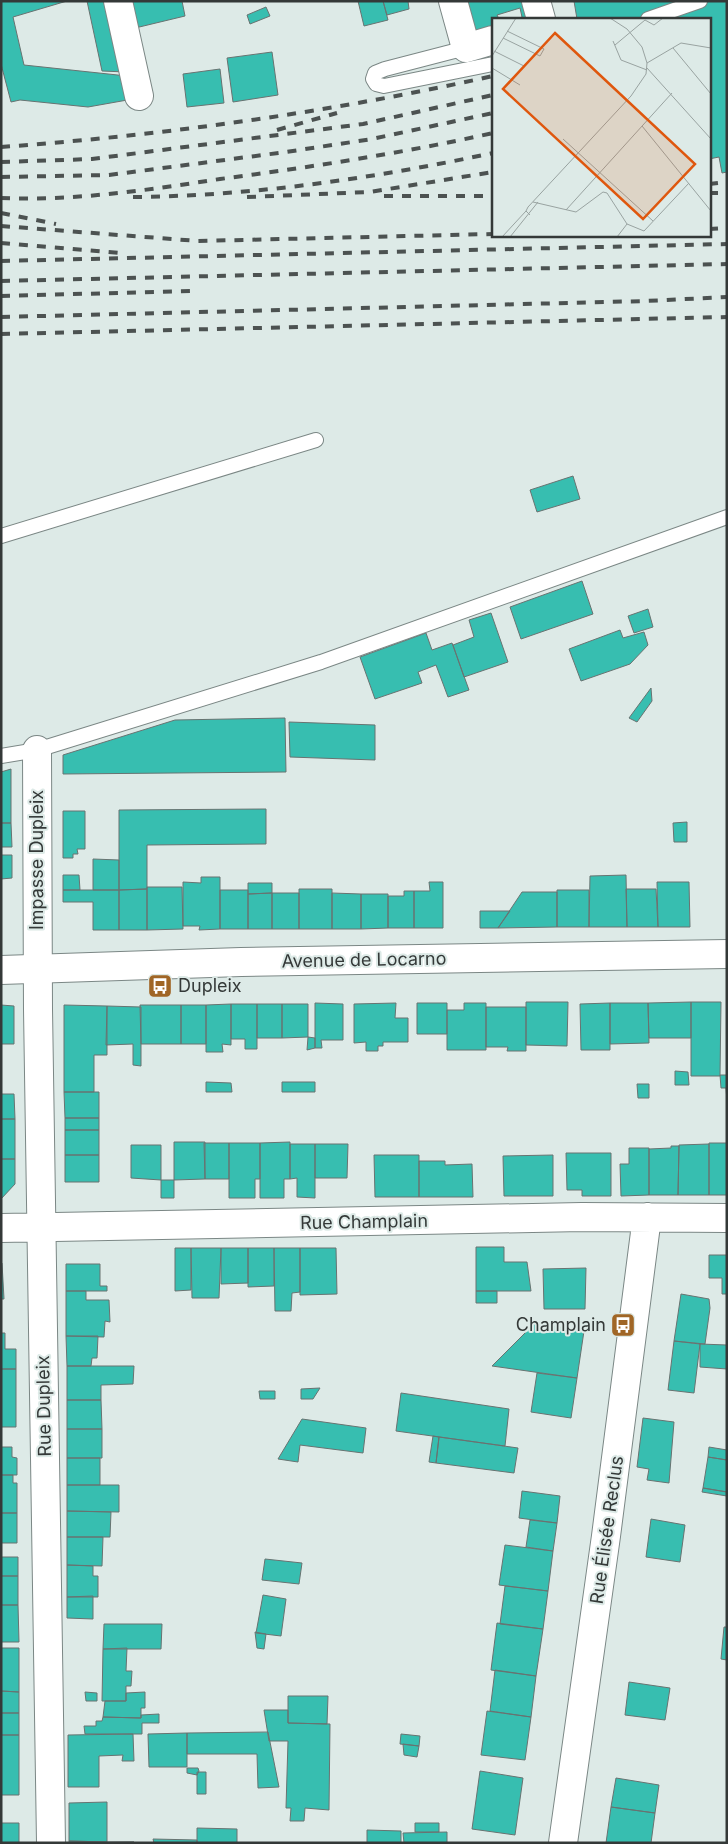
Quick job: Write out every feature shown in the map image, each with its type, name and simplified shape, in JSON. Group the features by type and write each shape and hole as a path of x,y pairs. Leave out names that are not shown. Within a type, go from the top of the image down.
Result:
{"street":[{"path":"118,1 140,96"},
{"path":"453,1 466,48 492,40"},
{"path":"536,1 541,18"},
{"name":"Impasse Dupleix","path":"37,750 38,970"},
{"name":"Avenue de Locarno","path":"1,970 241,962 727,954"},
{"name":"Rue Dupleix","path":"38,970 51,1843"},
{"name":"Rue Champlain","path":"1,1228 648,1217 727,1218"},
{"name":"Rue Élisée Reclus","path":"563,1843 648,1217"}],"lane":[{"path":"651,18 700,1"},
{"path":"466,48 385,68 374,73 372,79 376,84 384,86 492,64"},
{"path":"1,536 316,440"},
{"path":"1,756 37,750 321,662 727,517"}],"building":[{"path":"1,1 67,1 13,17 24,65 127,76 133,99 88,107 20,100 11,102 1,64"},
{"path":"87,1 110,1 126,72 102,71"},
{"path":"131,1 182,1 185,16 131,29"},
{"path":"358,1 383,1 388,20 364,26"},
{"path":"383,1 408,1 409,9 387,15"},
{"path":"464,1 526,1 532,18 520,18 522,17 520,8 497,15 498,18 492,18 492,33 475,39"},
{"path":"574,1 727,1 727,172 722,173 719,157 710,159 710,18 577,18"},
{"path":"266,7 270,16 250,24 247,15"},
{"path":"272,52 278,95 233,102 227,58"},
{"path":"220,69 224,103 187,107 183,74"},
{"path":"573,476 580,499 537,512 530,490"},
{"path":"582,581 593,614 521,639 510,607"},
{"path":"648,609 653,627 634,633 628,616"},
{"path":"491,613 508,662 464,677 453,645 474,637 469,620"},
{"path":"620,630 623,638 644,632 648,645 630,664 581,681 569,649"},
{"path":"426,633 432,650 452,643 469,690 448,697 436,665 418,672 422,683 375,699 360,657"},
{"path":"651,688 652,701 637,722 629,718"},
{"path":"285,718 286,772 63,774 63,755 175,720"},
{"path":"289,722 375,725 375,760 290,757"},
{"path":"11,769 11,823 1,823 1,772"},
{"path":"266,809 266,844 147,845 147,889 119,890 119,810"},
{"path":"63,811 85,811 85,849 77,849 78,854 73,854 73,858 63,858"},
{"path":"687,822 687,842 674,842 673,823"},
{"path":"1,823 11,823 12,847 1,847"},
{"path":"1,855 12,855 12,878 1,879"},
{"path":"93,859 119,860 119,890 93,890"},
{"path":"63,875 79,875 80,890 63,890"},
{"path":"626,875 627,927 589,927 590,876"},
{"path":"201,877 220,877 220,929 199,930 200,926 183,926 183,882 201,883"},
{"path":"429,882 443,882 443,928 414,928 414,891 430,891"},
{"path":"657,882 689,882 690,927 658,927"},
{"path":"248,883 272,883 272,893 248,894"},
{"path":"147,887 182,887 183,929 147,930"},
{"path":"147,889 147,930 119,930 119,890"},
{"path":"299,889 332,889 332,929 299,929"},
{"path":"626,889 656,889 658,927 627,927"},
{"path":"63,890 119,890 119,930 93,930 93,902 63,902"},
{"path":"220,890 248,890 248,929 220,929"},
{"path":"557,890 589,890 589,927 557,927"},
{"path":"404,891 414,891 414,928 388,928 388,896 404,896"},
{"path":"522,892 557,892 557,927 498,928"},
{"path":"272,893 299,893 299,929 272,929"},
{"path":"272,893 272,929 248,929 248,894"},
{"path":"332,893 361,894 361,929 332,929"},
{"path":"361,894 388,894 388,928 361,929"},
{"path":"480,911 510,911 498,928 480,928"},
{"path":"526,1002 568,1002 567,1046 526,1045"},
{"path":"691,1002 721,1002 720,1076 691,1076"},
{"path":"691,1002 691,1038 649,1038 648,1003"},
{"path":"315,1003 343,1004 343,1040 321,1040 322,1048 315,1048"},
{"path":"396,1003 395,1018 408,1018 408,1042 383,1042 383,1046 378,1046 378,1051 366,1051 366,1042 354,1043 354,1004"},
{"path":"417,1003 447,1003 447,1034 417,1034"},
{"path":"464,1003 486,1003 486,1050 447,1050 447,1010 464,1010"},
{"path":"610,1003 648,1003 649,1043 610,1044"},
{"path":"610,1003 610,1050 581,1050 580,1004"},
{"path":"231,1004 257,1004 257,1049 245,1049 245,1039 231,1039"},
{"path":"231,1004 231,1045 222,1044 223,1052 206,1052 206,1005"},
{"path":"257,1004 282,1004 282,1038 257,1038"},
{"path":"282,1004 308,1004 308,1037 282,1038"},
{"path":"1,1005 14,1006 14,1044 1,1044"},
{"path":"64,1005 107,1006 107,1055 94,1055 94,1092 64,1092"},
{"path":"140,1005 181,1005 181,1044 141,1044"},
{"path":"181,1005 206,1005 206,1044 181,1044"},
{"path":"107,1006 141,1007 141,1066 133,1065 133,1044 106,1045"},
{"path":"486,1007 526,1007 526,1051 507,1051 508,1047 486,1047"},
{"path":"308,1037 315,1038 315,1048 307,1050"},
{"path":"675,1071 688,1072 689,1085 675,1085"},
{"path":"720,1075 727,1075 727,1101 726,1088 721,1088"},
{"path":"206,1082 231,1083 232,1092 206,1092"},
{"path":"282,1082 315,1082 315,1092 282,1092"},
{"path":"637,1084 649,1084 649,1098 638,1098"},
{"path":"64,1092 99,1092 99,1118 65,1118"},
{"path":"1,1094 14,1094 15,1119 1,1119"},
{"path":"65,1118 99,1118 99,1130 65,1130"},
{"path":"1,1119 15,1119 15,1159 1,1159"},
{"path":"65,1130 99,1130 99,1155 65,1155"},
{"path":"174,1142 205,1142 205,1179 174,1180"},
{"path":"290,1142 290,1179 284,1179 284,1198 260,1198 260,1143"},
{"path":"204,1143 229,1143 229,1179 205,1179"},
{"path":"229,1143 260,1143 260,1179 255,1179 255,1198 229,1198"},
{"path":"709,1143 727,1143 727,1195 709,1195"},
{"path":"290,1144 315,1144 315,1198 297,1197 297,1178 290,1179"},
{"path":"315,1144 348,1144 347,1178 315,1178"},
{"path":"709,1144 709,1195 678,1195 679,1145"},
{"path":"131,1145 161,1145 161,1180 131,1178"},
{"path":"671,1146 679,1146 678,1195 649,1195 649,1149 671,1148"},
{"path":"629,1148 649,1148 649,1195 621,1196 620,1164 629,1164"},
{"path":"566,1153 611,1153 611,1196 582,1196 582,1190 567,1190"},
{"path":"65,1155 99,1155 99,1182 65,1182"},
{"path":"374,1155 419,1155 419,1197 375,1197"},
{"path":"553,1155 553,1196 504,1196 503,1156"},
{"path":"1,1159 15,1159 15,1184 1,1199"},
{"path":"419,1161 445,1161 445,1165 472,1164 473,1197 419,1197"},
{"path":"161,1180 174,1180 174,1198 161,1198"},
{"path":"476,1247 504,1247 504,1262 527,1262 531,1291 476,1291"},
{"path":"175,1248 191,1248 191,1290 175,1291"},
{"path":"191,1248 221,1248 219,1298 192,1298"},
{"path":"221,1248 248,1248 248,1283 221,1284"},
{"path":"248,1248 274,1248 274,1286 248,1287"},
{"path":"274,1248 300,1248 300,1292 292,1293 291,1311 275,1311"},
{"path":"300,1248 336,1248 337,1294 300,1295"},
{"path":"709,1255 727,1255 727,1294 722,1294 722,1278 709,1278"},
{"path":"2,1263 4,1299 1,1299"},
{"path":"66,1264 100,1264 100,1286 107,1286 107,1291 66,1291"},
{"path":"586,1268 585,1309 544,1309 543,1269"},
{"path":"66,1291 86,1291 86,1300 109,1300 110,1322 105,1321 104,1337 66,1336"},
{"path":"476,1291 497,1291 497,1303 476,1303"},
{"path":"681,1294 709,1299 710,1308 705,1344 674,1341"},
{"path":"535,1323 584,1331 577,1378 492,1366"},
{"path":"1,1333 5,1333 5,1349 16,1349 16,1369 1,1369"},
{"path":"66,1336 98,1336 97,1358 92,1358 91,1366 67,1366"},
{"path":"674,1341 700,1344 694,1393 668,1390"},
{"path":"700,1344 727,1345 727,1369 700,1367"},
{"path":"67,1366 134,1366 133,1384 101,1385 101,1400 67,1400"},
{"path":"1,1369 16,1369 16,1427 1,1427"},
{"path":"537,1373 577,1378 571,1418 531,1412"},
{"path":"320,1388 313,1399 301,1399 301,1389"},
{"path":"259,1391 275,1391 275,1399 260,1399"},
{"path":"401,1393 509,1409 505,1446 396,1431"},
{"path":"67,1400 101,1400 102,1429 67,1429"},
{"path":"643,1418 674,1422 669,1483 647,1480 649,1469 637,1467"},
{"path":"302,1419 366,1428 363,1453 300,1445 298,1462 278,1459"},
{"path":"67,1429 102,1429 102,1458 67,1458"},
{"path":"433,1436 439,1437 436,1463 429,1462"},
{"path":"439,1437 518,1448 514,1473 436,1463"},
{"path":"1,1447 12,1447 12,1457 17,1458 17,1475 1,1475"},
{"path":"709,1447 727,1450 727,1460 708,1457"},
{"path":"708,1457 727,1460 727,1492 703,1488"},
{"path":"67,1458 100,1458 100,1485 67,1485"},
{"path":"1,1475 13,1475 13,1483 17,1483 17,1513 1,1513"},
{"path":"67,1485 119,1485 119,1512 67,1511"},
{"path":"703,1488 727,1492 727,1496 702,1492"},
{"path":"522,1491 560,1496 557,1523 519,1518"},
{"path":"67,1511 111,1512 110,1537 67,1537"},
{"path":"1,1513 17,1513 17,1543 1,1543"},
{"path":"651,1519 685,1525 680,1562 646,1557"},
{"path":"530,1520 557,1523 553,1551 526,1547"},
{"path":"67,1537 103,1537 102,1566 67,1565"},
{"path":"505,1545 553,1551 548,1591 499,1585"},
{"path":"1,1557 18,1557 18,1576 1,1576"},
{"path":"265,1559 302,1563 299,1584 262,1580"},
{"path":"67,1565 93,1566 93,1576 98,1576 98,1597 67,1597"},
{"path":"1,1576 18,1576 18,1605 1,1605"},
{"path":"505,1586 548,1591 543,1629 500,1624"},
{"path":"263,1595 286,1599 281,1636 256,1633"},
{"path":"93,1596 93,1619 67,1618 67,1597"},
{"path":"1,1605 18,1605 19,1642 1,1642"},
{"path":"497,1623 543,1629 536,1676 491,1670"},
{"path":"104,1624 162,1624 161,1649 103,1649"},
{"path":"724,1627 727,1627 727,1660 721,1659"},
{"path":"255,1632 266,1634 264,1649 257,1648"},
{"path":"1,1648 19,1648 19,1692 1,1691"},
{"path":"127,1648 126,1671 132,1671 131,1686 126,1686 126,1701 102,1701 103,1649"},
{"path":"495,1670 536,1676 531,1717 490,1711"},
{"path":"629,1682 670,1688 665,1720 625,1715"},
{"path":"1,1691 19,1692 19,1713 1,1713"},
{"path":"85,1692 97,1693 97,1701 86,1701"},
{"path":"145,1692 145,1708 141,1708 141,1718 103,1717 105,1701 126,1701 126,1693"},
{"path":"288,1696 328,1696 327,1724 288,1723"},
{"path":"264,1710 288,1710 288,1723 330,1724 329,1810 305,1808 304,1821 290,1821 291,1808 286,1808 288,1741 269,1741"},
{"path":"487,1711 531,1717 525,1760 481,1755"},
{"path":"1,1713 19,1713 19,1735 1,1735"},
{"path":"159,1714 159,1723 142,1723 142,1734 85,1734 84,1726 96,1726 96,1721 102,1721 103,1717 141,1718 141,1715"},
{"path":"268,1732 279,1787 258,1788 257,1754 187,1754 187,1733"},
{"path":"187,1733 187,1767 149,1767 148,1734"},
{"path":"133,1734 134,1761 122,1761 123,1755 99,1756 99,1787 68,1787 68,1735"},
{"path":"401,1734 420,1736 419,1746 400,1744"},
{"path":"1,1735 19,1735 19,1795 1,1795"},
{"path":"403,1744 419,1746 417,1757 404,1755"},
{"path":"187,1768 198,1768 199,1771 197,1775 187,1773"},
{"path":"480,1771 523,1778 515,1835 472,1829"},
{"path":"197,1772 206,1772 206,1794 197,1794"},
{"path":"616,1778 659,1785 655,1813 611,1807"},
{"path":"107,1802 107,1842 69,1841 69,1803"},
{"path":"611,1807 655,1813 651,1843 606,1843"},
{"path":"1,1823 19,1823 19,1843 1,1843"},
{"path":"415,1823 439,1823 439,1832 415,1832"},
{"path":"197,1828 237,1829 237,1843 197,1843"},
{"path":"367,1830 401,1831 401,1843 367,1843"},
{"path":"447,1832 447,1843 404,1843 403,1833"},
{"path":"153,1839 197,1840 197,1843 154,1843"},
{"path":"69,1841 107,1842 134,1842 69,1843"}],"railway":[{"path":"1,147 187,129 371,101 492,76"},
{"path":"1,162 92,159 363,124 492,95"},
{"path":"277,130 337,113"},
{"path":"1,177 109,175 372,139 492,113"},
{"path":"1,198 56,198 139,191 357,159 492,133"},
{"path":"133,197 224,193 314,184 359,178 492,153"},
{"path":"247,197 370,192 492,172"},
{"path":"710,184 727,182"},
{"path":"710,193 727,193"},
{"path":"384,196 492,196"},
{"path":"1,213 56,224"},
{"path":"1,226 198,241 492,234"},
{"path":"710,229 727,228"},
{"path":"1,243 121,253"},
{"path":"1,261 727,244"},
{"path":"1,281 727,264"},
{"path":"1,296 191,291"},
{"path":"1,317 646,301 727,297"},
{"path":"1,334 727,317"}],"place":[{"name":"Dupleix","path":"160,986"},
{"name":"Champlain","path":"623,1325"}]}
